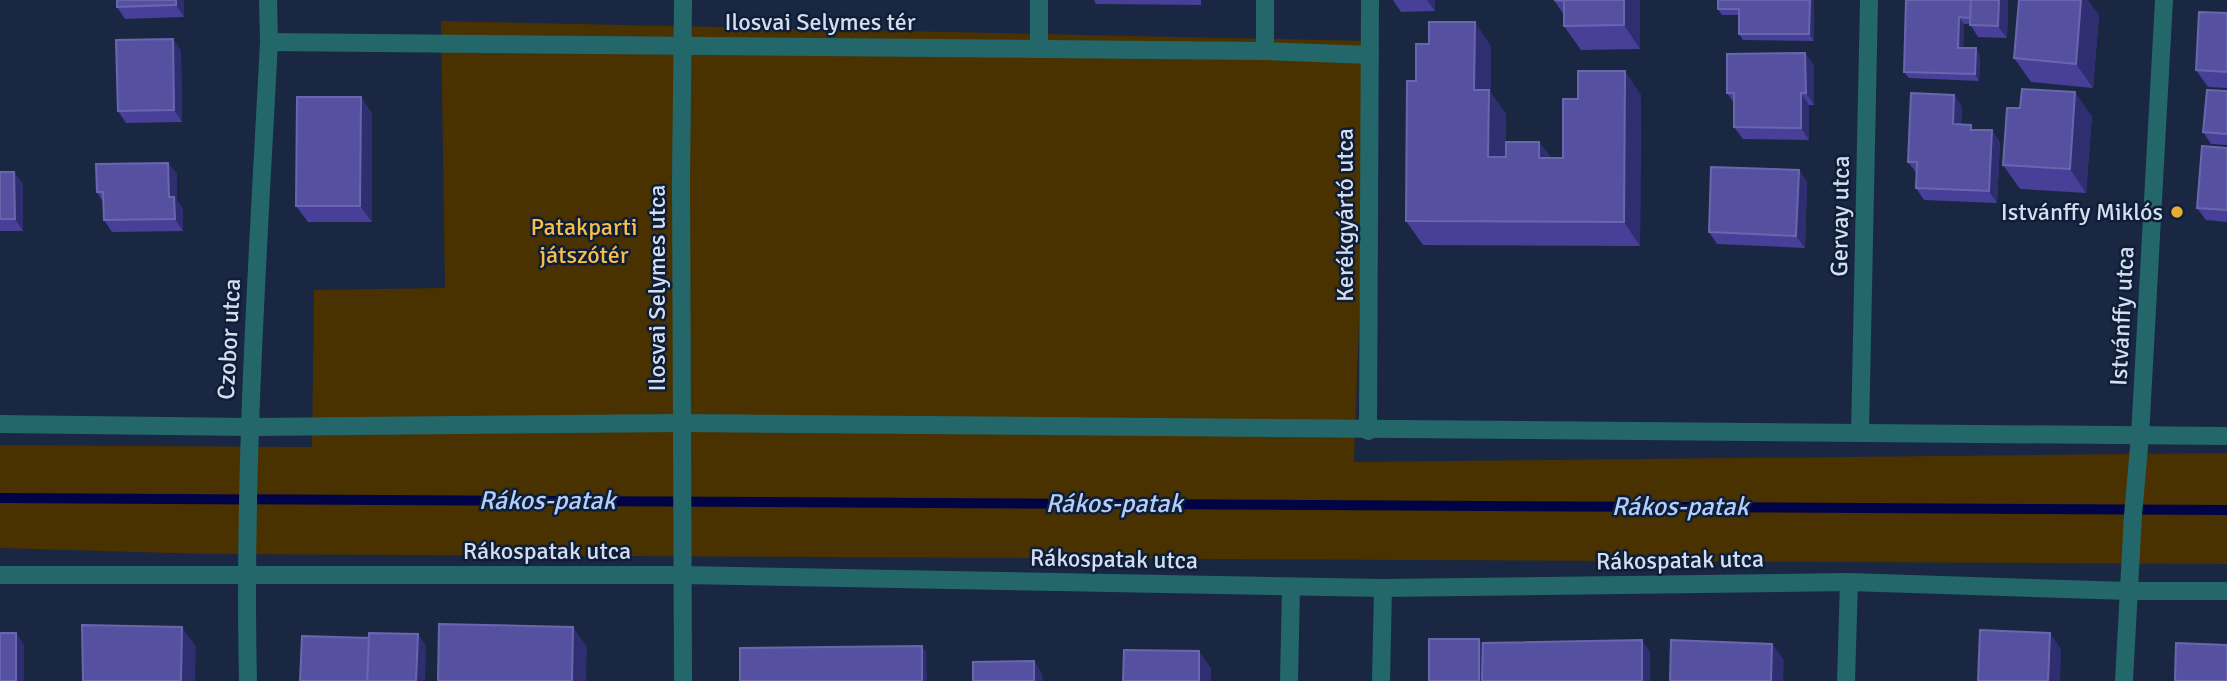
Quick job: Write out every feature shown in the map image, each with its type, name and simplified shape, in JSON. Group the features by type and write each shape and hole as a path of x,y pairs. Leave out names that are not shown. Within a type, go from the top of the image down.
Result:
{"street":[{"name":"Czobor utca","path":"248,681 248,457 269,42 268,0"},
{"name":"Ilosvai Selymes utca","path":"683,0 683,575"},
{"path":"1039,49 1040,0"},
{"path":"1265,0 1265,51"},
{"name":"Kerékgyártó utca","path":"1368,430 1370,0"},
{"name":"Gervay utca","path":"1860,433 1868,0"},
{"name":"Istvánffy utca","path":"2124,681 2164,0"},
{"name":"Ilosvai Selymes tér","path":"269,42 1265,51 1370,55"},
{"path":"0,424 250,427 682,423 2227,436"},
{"name":"Rákospatak utca","path":"0,575 683,575 1383,588 1849,582 2129,592 2227,591"},
{"path":"683,575 683,681"},
{"path":"1846,681 1849,582"},
{"path":"1289,681 1291,587"},
{"path":"1381,681 1383,588"}],"green space":[{"name":"Patakparti játszótér","path":"441,21 1369,41 1354,462 2227,453 2227,564 205,554 0,548 0,445 312,447 314,290 445,288"}],"building":[{"path":"117,0 176,0 176,5 117,7"},
{"path":"1554,0 1624,0 1624,25 1564,26 1564,1"},
{"path":"1718,0 1810,0 1809,34 1739,34 1739,9 1718,9"},
{"path":"1906,0 1971,0 1970,18 1959,17 1958,48 1976,48 1975,74 1904,72"},
{"path":"1971,0 1999,0 1998,26 1970,25"},
{"path":"2019,0 2081,0 2076,64 2014,58"},
{"path":"2199,12 2227,13 2227,72 2196,70"},
{"path":"1429,22 1475,22 1474,90 1489,90 1488,157 1506,157 1506,142 1539,142 1539,158 1563,158 1563,99 1578,99 1578,71 1625,71 1624,222 1406,221 1407,81 1416,81 1416,44 1429,44"},
{"path":"173,39 174,110 118,111 116,40"},
{"path":"1805,53 1806,93 1801,93 1801,128 1734,127 1734,93 1727,93 1727,54"},
{"path":"2022,89 2075,92 2070,169 2003,165 2007,108 2020,108"},
{"path":"2207,90 2227,91 2227,134 2203,132"},
{"path":"1911,93 1954,95 1953,124 1971,125 1971,130 1992,130 1989,191 1916,188 1917,162 1908,162"},
{"path":"297,97 361,97 360,206 296,206"},
{"path":"2202,146 2227,148 2227,210 2197,208"},
{"path":"168,163 169,197 174,197 175,219 104,220 103,192 97,192 96,164"},
{"path":"1711,167 1799,170 1796,236 1709,232"},
{"path":"0,172 14,172 15,219 0,219"},
{"path":"439,624 573,627 572,681 438,681"},
{"path":"82,625 182,627 181,681 83,681"},
{"path":"1980,630 2050,633 2048,681 1978,681"},
{"path":"0,633 16,633 16,681 0,681"},
{"path":"369,633 418,634 416,681 367,681"},
{"path":"302,636 369,638 367,681 300,681"},
{"path":"1429,639 1479,639 1479,681 1429,681"},
{"path":"1642,640 1642,681 1482,681 1483,643"},
{"path":"1671,640 1772,644 1771,681 1670,681"},
{"path":"2176,643 2227,645 2227,681 2175,681"},
{"path":"922,646 922,681 740,681 740,648"},
{"path":"1124,650 1199,651 1199,681 1123,681"},
{"path":"1034,661 1034,681 973,681 973,662"}],"waterway":[{"name":"Rákos-patak","path":"0,498 2227,510"}],"place":[{"name":"Istvánffy Miklós","path":"2177,212"}]}
